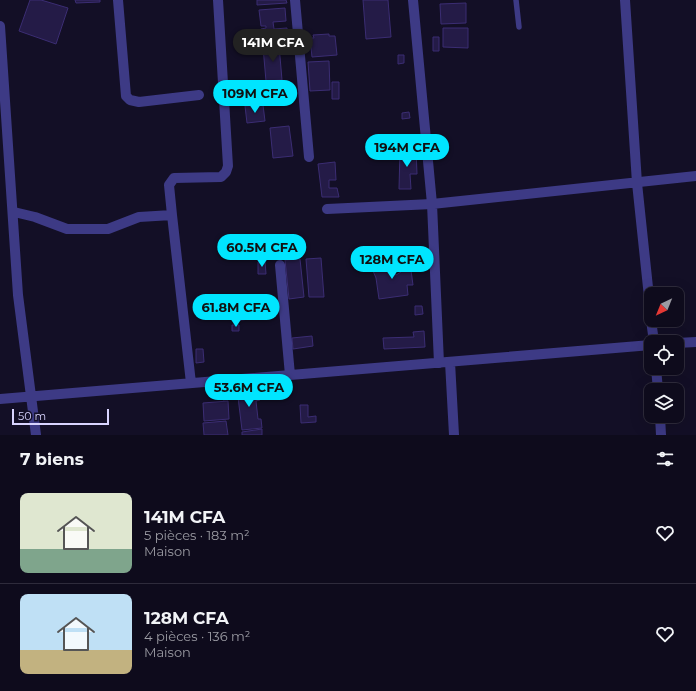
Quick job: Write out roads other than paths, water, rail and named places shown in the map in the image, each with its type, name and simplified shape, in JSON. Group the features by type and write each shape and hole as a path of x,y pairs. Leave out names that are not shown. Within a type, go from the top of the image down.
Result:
{"street":[{"path":"118,0 126,96 130,100 139,102 199,95"},
{"path":"191,383 169,185 174,178 221,177 226,172 228,166 218,0"},
{"path":"295,0 309,157"},
{"path":"413,0 432,204 440,363"},
{"path":"625,0 637,183 648,287"},
{"path":"0,26 14,212 18,295 36,435"},
{"path":"327,208 432,204 696,176"},
{"path":"14,212 35,217 67,229 108,229 140,217 172,215"},
{"path":"280,265 290,375"},
{"path":"684,343 696,342"},
{"path":"0,399 644,346"},
{"path":"450,362 454,435"},
{"path":"660,423 661,435"}],"lane":[{"path":"516,0 519,27"}]}
